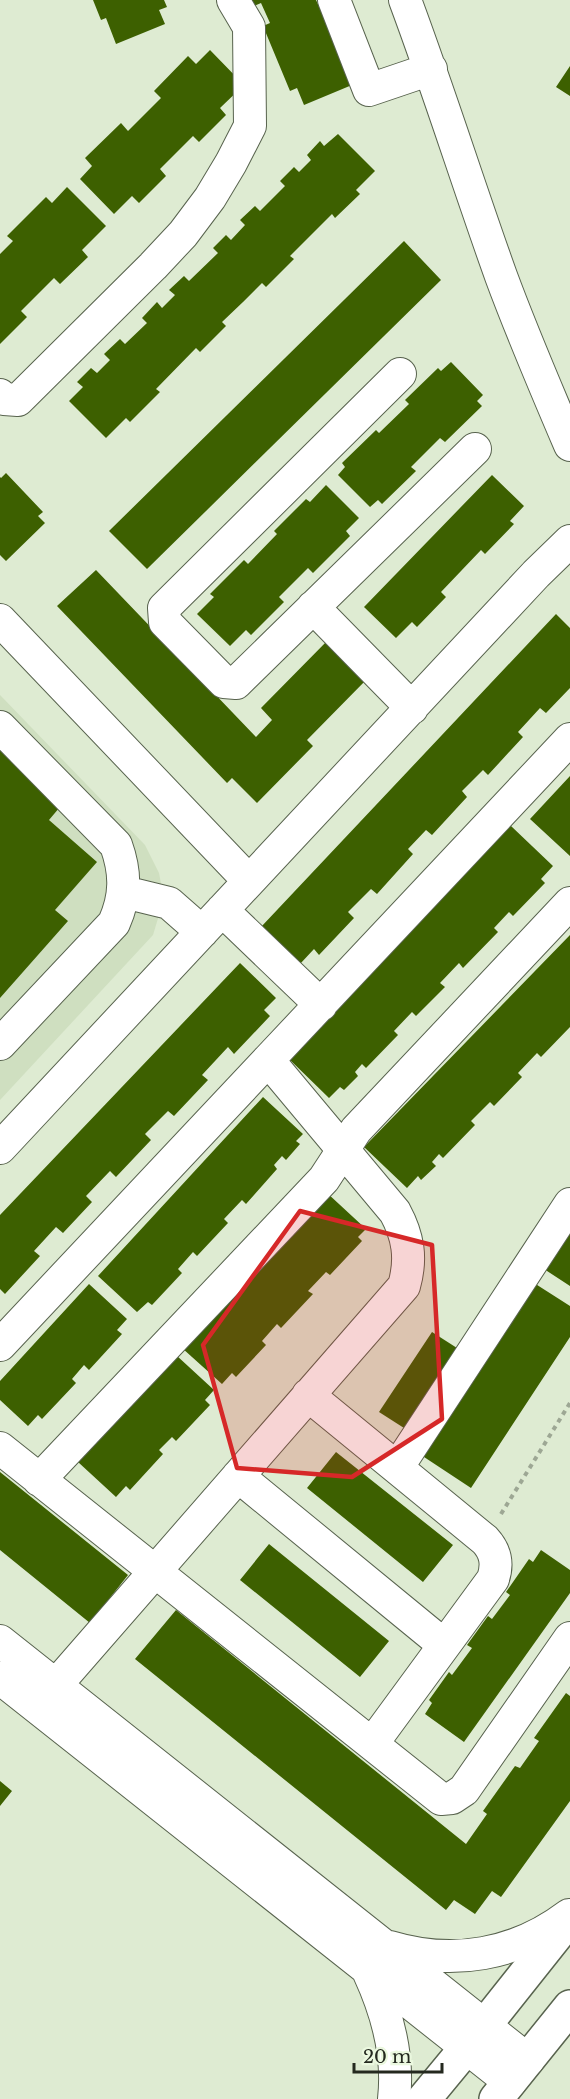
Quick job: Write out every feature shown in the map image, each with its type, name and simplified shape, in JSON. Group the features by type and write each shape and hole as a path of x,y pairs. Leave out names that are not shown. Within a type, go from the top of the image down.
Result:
{"main road":[{"path":"424,2099 570,1916"},
{"path":"511,2080 570,2007"}],"street":[{"path":"0,395 4,399 18,400 153,267 183,234 231,163 250,126 249,27 233,0"},
{"path":"333,0 369,90 431,69"},
{"path":"405,0 431,69 502,278 539,374 570,445"},
{"path":"400,374 164,608 165,622 224,682 236,683 475,449"},
{"path":"0,1148 536,574 570,541"},
{"path":"313,607 412,708"},
{"path":"0,620 249,881"},
{"path":"0,726 116,845 124,876 121,908 114,923 0,1044"},
{"path":"0,1345 570,739"},
{"path":"124,892 169,903 212,921 321,1005"},
{"path":"39,1480 324,1179 356,1130 570,903"},
{"path":"56,1685 404,1286 408,1272 408,1245 404,1228 395,1212 268,1060"},
{"path":"397,1468 570,1204"},
{"path":"308,1395 485,1540 495,1554 496,1571 493,1580 372,1744"},
{"path":"0,1448 441,1799 459,1795 570,1638"},
{"path":"238,1476 444,1646"},
{"path":"0,1641 56,1685 374,1957 393,2045 394,2099"},
{"path":"0,1678 374,1957 475,2037 511,2080"},
{"path":"374,1957 406,1952 456,1957 507,1949 531,1939 570,1916"}],"path":[{"path":"485,1540 570,1403"}],"highlighted area":[{"path":"300,1211 432,1245 442,1419 352,1477 237,1468 203,1345"}],"shaded area":[{"path":"0,695 145,845 159,873 162,905 153,935 0,1100"}],"building":[{"path":"93,0 164,0 167,7 159,10 165,24 116,44 106,18 101,20"},
{"path":"251,0 316,0 324,17 329,15 352,85 304,105 297,88 290,91 263,26 270,23 261,3 254,6"},
{"path":"210,50 244,85 220,108 226,115 199,142 193,136 160,169 166,176 139,203 132,196 114,214 80,179 92,166 85,158 121,123 128,131 161,98 154,91 188,56 196,64"},
{"path":"570,66 570,96 556,87"},
{"path":"338,134 375,171 356,190 360,194 335,218 332,214 290,256 294,259 266,287 262,283 222,322 226,326 200,352 196,348 156,389 160,392 130,422 126,418 106,438 69,401 83,387 77,382 91,368 97,373 110,360 104,354 120,339 125,344 147,323 142,318 157,302 162,308 175,295 169,290 184,276 189,281 218,253 213,248 226,235 231,240 245,225 240,220 255,206 260,211 285,186 280,181 294,167 299,172 311,160 307,155 320,141 324,146"},
{"path":"67,187 106,226 82,250 88,257 60,284 54,278 21,311 27,317 0,344 0,254 13,241 7,236 46,197 52,203"},
{"path":"404,241 441,280 147,569 109,531"},
{"path":"451,362 483,395 477,401 482,406 445,442 440,438 411,467 416,471 382,504 378,500 370,507 338,475 345,467 342,463 376,430 379,433 409,404 405,400 438,368 441,371"},
{"path":"6,473 43,512 38,516 45,523 6,561 0,555 0,477"},
{"path":"492,475 524,506 510,521 514,524 485,554 481,550 441,592 446,597 417,627 412,622 396,638 364,607"},
{"path":"326,485 359,518 346,531 350,536 313,573 308,568 279,597 284,602 251,635 246,630 230,646 197,614 214,597 210,594 244,560 248,564 277,534 274,531 306,499 310,502"},
{"path":"96,570 256,737 272,720 261,708 328,640 367,679 307,740 313,746 257,803 232,778 227,783 57,606"},
{"path":"556,614 570,628 570,688 546,713 540,708 518,732 523,737 488,775 483,770 462,791 467,797 432,835 426,830 408,849 413,854 377,894 371,889 348,912 354,918 319,955 314,949 300,964 261,927"},
{"path":"0,743 65,801 49,820 97,862 55,910 68,921 0,998"},
{"path":"570,776 570,856 530,819"},
{"path":"511,826 553,866 541,879 545,883 513,916 509,912 494,928 498,932 463,968 459,963 440,983 445,987 416,1016 412,1012 394,1031 398,1035 366,1068 362,1064 355,1072 358,1076 344,1090 340,1087 329,1098 287,1057"},
{"path":"570,935 570,1027 541,1057 537,1053 518,1073 522,1077 494,1106 490,1102 471,1121 475,1125 443,1158 439,1154 432,1162 436,1166 421,1180 418,1176 407,1188 364,1147"},
{"path":"240,963 276,998 264,1010 270,1016 234,1054 228,1047 202,1075 208,1080 174,1116 168,1111 145,1134 151,1140 116,1177 110,1171 86,1196 92,1202 63,1233 56,1227 34,1251 40,1256 5,1294 0,1289 0,1215"},
{"path":"263,1097 303,1134 296,1141 300,1144 286,1160 282,1156 274,1165 277,1169 246,1204 242,1200 224,1219 228,1223 197,1256 193,1252 178,1269 182,1273 152,1305 148,1302 137,1312 98,1276"},
{"path":"326,1192 366,1229 358,1237 362,1241 330,1275 326,1272 308,1291 313,1294 281,1328 277,1324 262,1341 266,1345 236,1377 232,1373 222,1384 182,1348"},
{"path":"570,1228 570,1286 544,1269"},
{"path":"534,1283 570,1306 570,1337 471,1488 421,1455"},
{"path":"89,1284 127,1319 117,1330 122,1334 89,1370 84,1365 72,1379 76,1383 42,1419 38,1415 28,1426 0,1400 0,1381"},
{"path":"432,1332 457,1348 404,1428 379,1412"},
{"path":"176,1355 214,1390 205,1400 210,1405 176,1441 172,1437 159,1450 163,1454 130,1490 126,1486 116,1497 78,1462"},
{"path":"336,1452 453,1545 423,1582 307,1488"},
{"path":"0,1472 128,1575 90,1623 0,1550"},
{"path":"269,1544 389,1641 360,1677 240,1580"},
{"path":"541,1550 570,1570 570,1593 464,1742 425,1714 432,1703 429,1700 449,1672 452,1675 472,1648 467,1645 488,1616 492,1619 510,1595 506,1592 529,1559 533,1562"},
{"path":"176,1610 466,1844 487,1814 483,1811 515,1766 520,1768 539,1741 534,1738 566,1693 570,1696 570,1801 501,1897 492,1891 475,1914 454,1900 446,1910 135,1659"},
{"path":"0,1781 12,1791 0,1806"}]}
